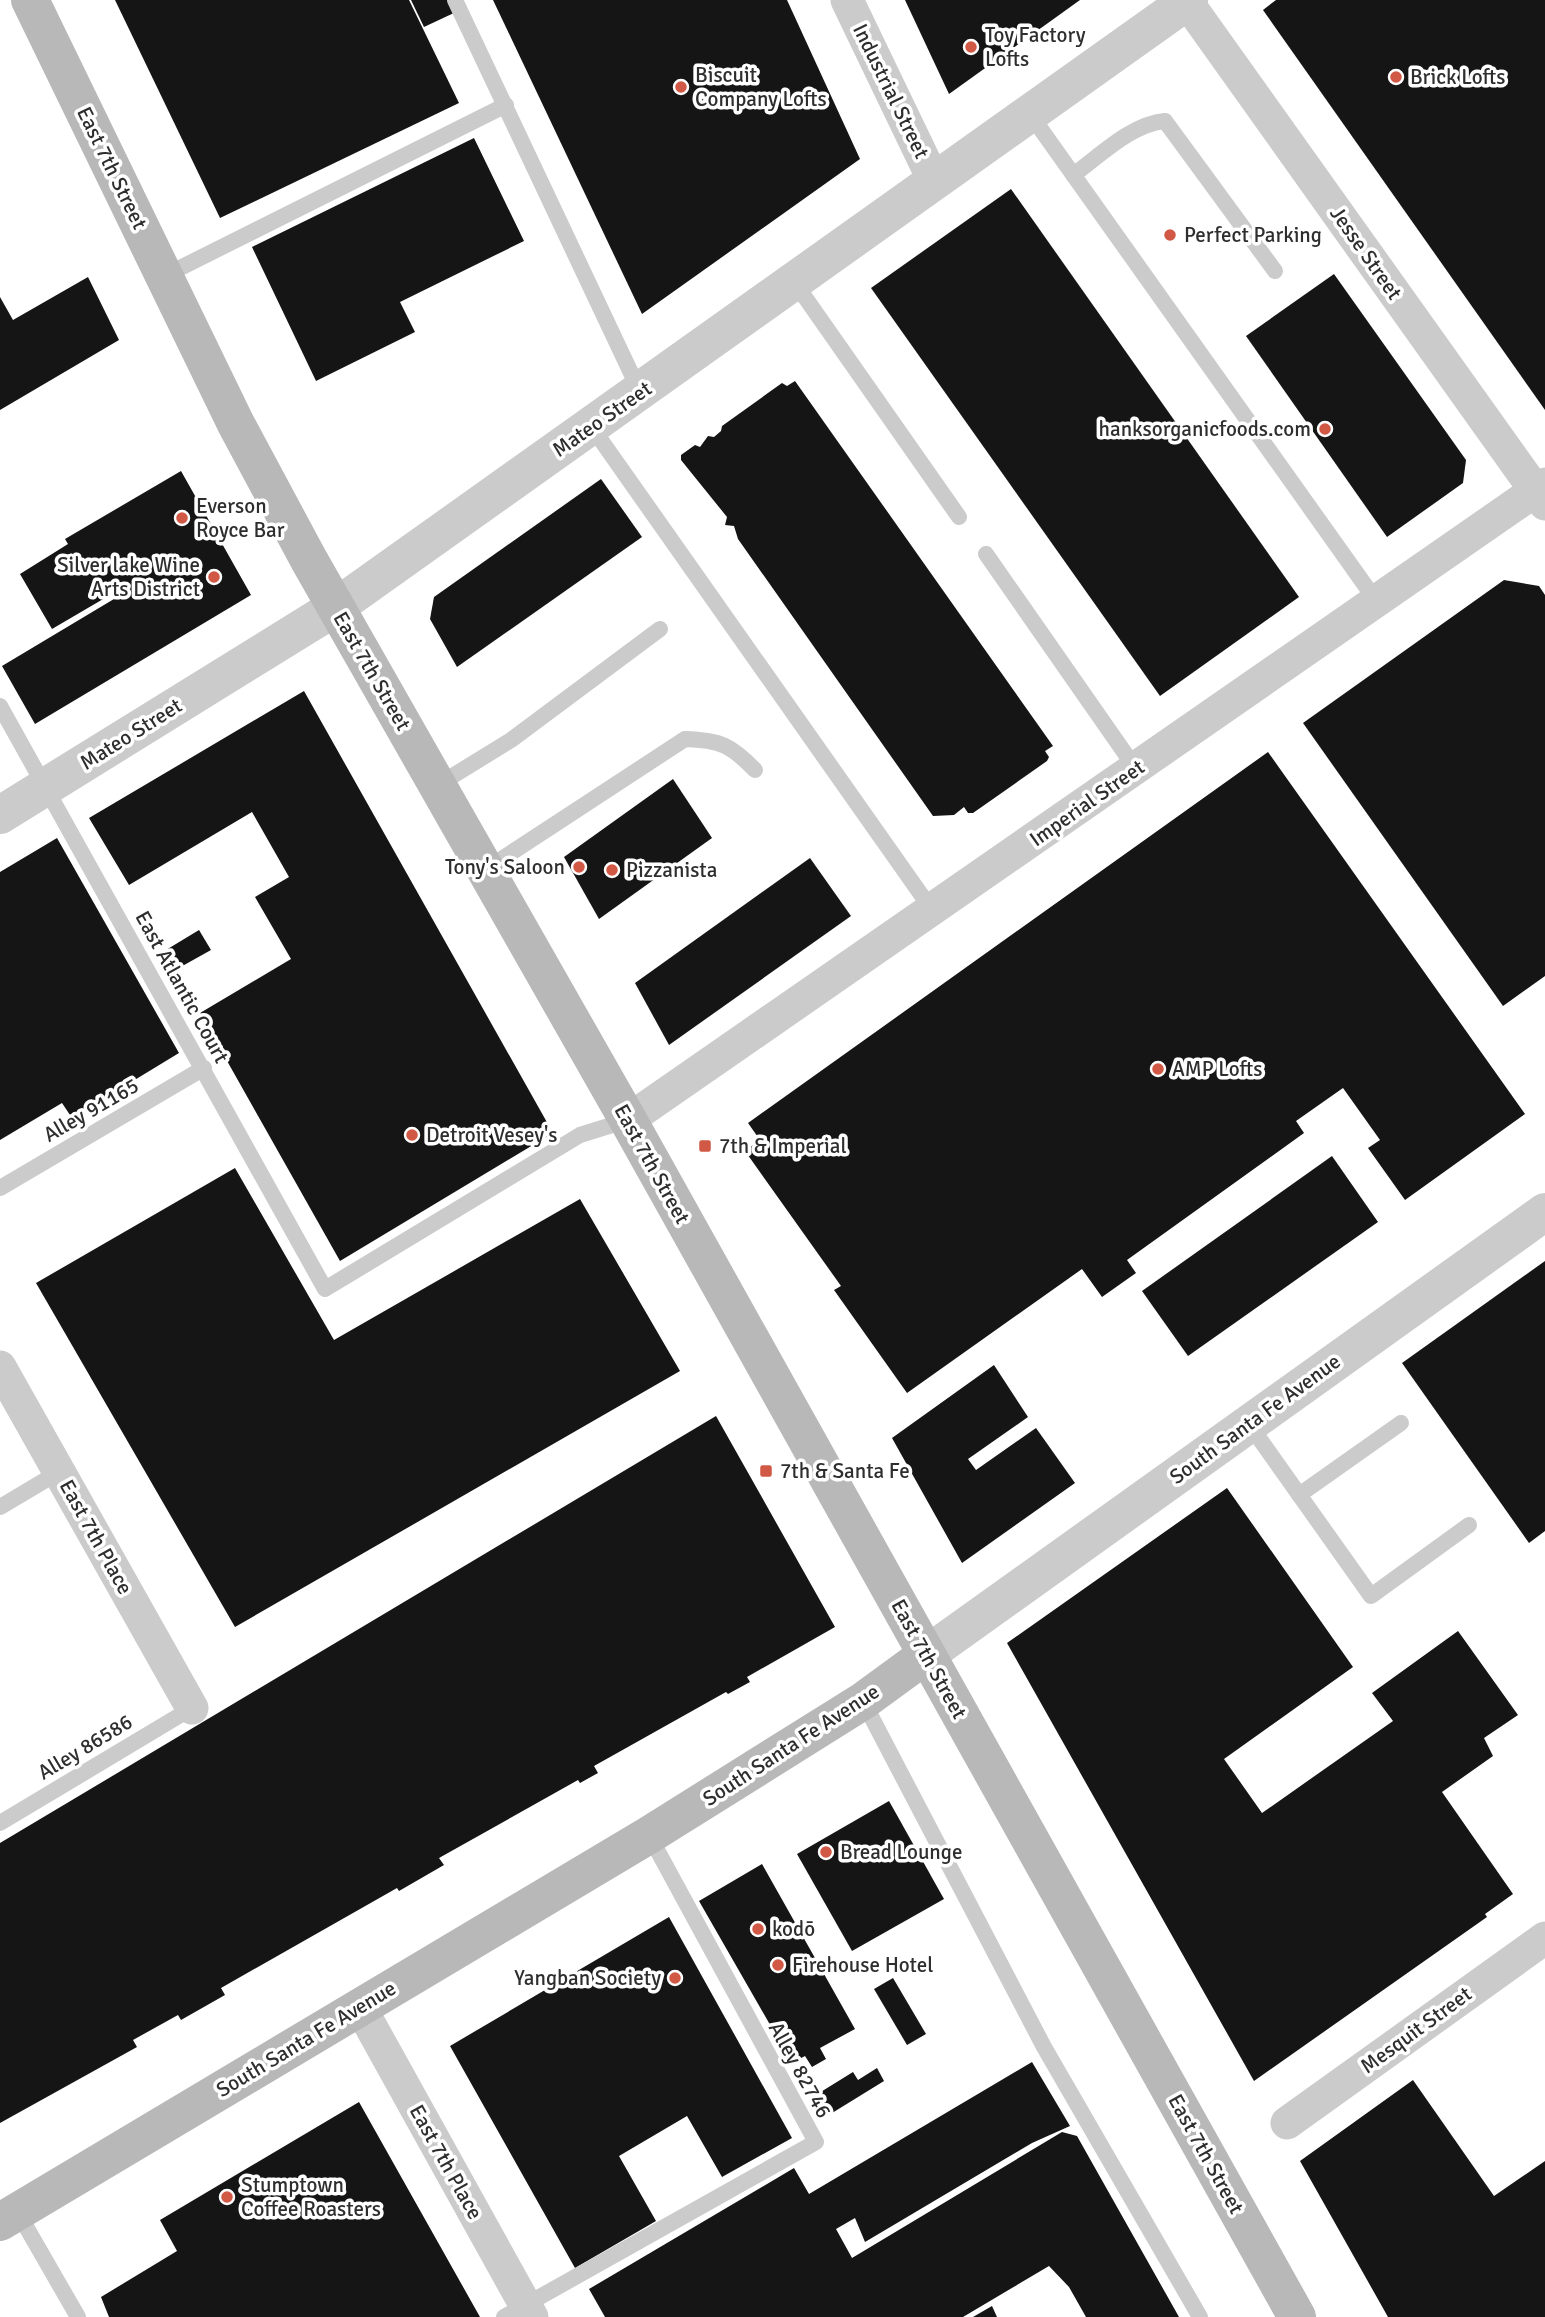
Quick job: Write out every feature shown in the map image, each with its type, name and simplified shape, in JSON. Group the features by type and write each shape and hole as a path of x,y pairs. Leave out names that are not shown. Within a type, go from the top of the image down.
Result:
{"main road":[{"name":"East 7th Street","path":"30,0 236,424 336,607 628,1120 1297,2317"},
{"name":"South Santa Fe Avenue","path":"9,2216 649,1835 863,1701 926,1655"}],"street":[{"name":"Industrial Street","path":"847,0 935,183"},
{"name":"Mateo Street","path":"0,815 336,607 1188,1"},
{"name":"Jesse Street","path":"1188,1 1542,493"},
{"name":"Imperial Street","path":"628,1120 1377,603 1542,493"},
{"name":"South Santa Fe Avenue","path":"926,1655 1545,1212"},
{"name":"East 7th Place","path":"0,1367 192,1708"},
{"name":"Mesquit Street","path":"1287,2123 1545,1938"},
{"name":"East 7th Place","path":"360,2007 520,2313"}],"lane":[{"path":"455,0 640,392"},
{"path":"164,276 506,105"},
{"path":"1030,113 1377,603"},
{"path":"1073,175 1142,126 1165,121 1275,271"},
{"path":"795,283 960,517"},
{"path":"591,426 932,911"},
{"path":"986,554 1136,769"},
{"path":"438,785 511,740 660,629"},
{"name":"East Atlantic Court","path":"0,706 325,1289 580,1135 628,1120"},
{"path":"485,870 685,739 709,739 733,748 755,770"},
{"name":"Alley 91165","path":"0,1188 204,1068"},
{"path":"1299,1495 1401,1423"},
{"path":"1249,1424 1371,1596 1469,1525"},
{"path":"0,1507 60,1472"},
{"path":"863,1701 1044,2047 1200,2317"},
{"name":"Alley 86586","path":"0,1823 192,1708"},
{"name":"Alley 82746","path":"520,2313 816,2142 649,1835"},
{"path":"9,2216 78,2317"}],"building":[{"path":"115,0 409,0 459,103 220,218"},
{"path":"411,0 451,0 456,12 424,27"},
{"name":"Biscuit Company Lofts","path":"493,0 787,0 860,159 642,314"},
{"name":"Toy Factory Lofts","path":"905,0 1080,0 949,94"},
{"path":"1276,0 1545,0 1545,410 1263,10"},
{"path":"474,138 524,241 400,302 415,332 316,381 252,247"},
{"path":"1011,189 1299,597 1160,696 871,288"},
{"path":"1334,274 1466,460 1463,483 1387,537 1246,336"},
{"path":"88,277 119,340 0,410 0,297 13,320"},
{"path":"795,381 1053,746 1045,751 1049,757 1047,761 973,813 968,813 964,807 954,815 933,816 738,539 734,526 725,525 727,517 681,460 681,455 695,445 700,447 708,436 714,437 721,431 722,426 782,383 787,386"},
{"path":"181,471 251,595 35,724 2,666 124,593 122,588 52,629 20,574 68,544 65,539"},
{"path":"601,479 642,537 457,667 430,619 434,597"},
{"path":"1504,580 1539,586 1545,595 1545,976 1503,1006 1303,723"},
{"path":"304,691 553,1133 340,1261 200,1013 291,959 255,897 289,877 252,812 129,885 89,818"},
{"name":"AMP Lofts","path":"1268,752 1525,1114 1405,1200 1368,1148 1380,1140 1343,1088 1296,1121 1304,1133 1127,1260 1136,1273 1102,1297 1082,1269 907,1393 834,1290 841,1286 745,1151 760,1140 748,1123"},
{"path":"673,779 712,838 599,919 564,857"},
{"path":"57,838 179,1053 72,1118 62,1103 0,1140 0,872"},
{"path":"810,858 851,916 669,1045 635,983"},
{"path":"199,930 211,950 177,969 166,950"},
{"path":"1332,1156 1378,1222 1188,1356 1142,1291"},
{"path":"235,1168 334,1340 580,1199 680,1371 235,1627 36,1283"},
{"path":"1545,1261 1545,1531 1529,1543 1402,1363"},
{"path":"994,1365 1028,1417 968,1459 976,1470 1036,1428 1075,1483 962,1563 892,1438"},
{"path":"716,1416 835,1627 747,1677 750,1682 728,1694 726,1692 594,1766 598,1773 580,1783 578,1780 439,1858 444,1865 399,1891 397,1888 221,1988 225,1995 181,2020 178,2015 133,2040 137,2047 0,2123 0,1843"},
{"path":"1227,1488 1353,1667 1224,1759 1262,1813 1393,1721 1372,1693 1458,1631 1518,1715 1484,1738 1493,1756 1442,1792 1513,1894 1485,1914 1487,1917 1254,2081 1007,1643"},
{"path":"889,1801 944,1899 852,1951 797,1854"},
{"name":"Firehouse Hotel","path":"762,1864 855,2029 820,2048 826,2059 812,2067 805,2056 792,2063 699,1901"},
{"path":"669,1917 792,2138 722,2177 687,2116 619,2156 656,2221 575,2268 450,2046"},
{"path":"893,1978 926,2034 907,2045 874,1989"},
{"path":"1032,2062 1070,2126 1032,2143 865,2242 855,2218 836,2229 852,2258 1062,2132 1077,2136 1179,2317 1086,2317 1069,2287 1049,2266 963,2317 605,2317 589,2289 794,2168 809,2194"},
{"path":"877,2068 884,2081 824,2118 811,2098 853,2072 858,2080"},
{"path":"1413,2080 1494,2196 1545,2161 1545,2317 1388,2317 1300,2161"},
{"path":"359,2102 480,2317 109,2317 101,2297 177,2251 160,2220"},
{"path":"992,2306 997,2317 973,2317"}],"place":[{"name":"Toy Factory Lofts","path":"971,47"},
{"name":"Brick Lofts","path":"1396,77"},
{"name":"Biscuit Company Lofts","path":"681,87"},
{"name":"Perfect Parking","path":"1170,235"},
{"name":"hanksorganicfoods.com","path":"1325,429"},
{"name":"Everson Royce Bar","path":"182,518"},
{"name":"Silver lake Wine Arts District","path":"214,577"},
{"name":"Tony's Saloon","path":"579,867"},
{"name":"Pizzanista","path":"612,870"},
{"name":"AMP Lofts","path":"1158,1069"},
{"name":"Detroit Vesey's","path":"412,1135"},
{"name":"7th & Imperial","path":"705,1146"},
{"name":"7th & Santa Fe","path":"766,1471"},
{"name":"Bread Lounge","path":"826,1852"},
{"name":"kodō","path":"758,1929"},
{"name":"Firehouse Hotel","path":"778,1965"},
{"name":"Yangban Society","path":"675,1978"},
{"name":"Stumptown Coffee Roasters","path":"227,2197"}]}
